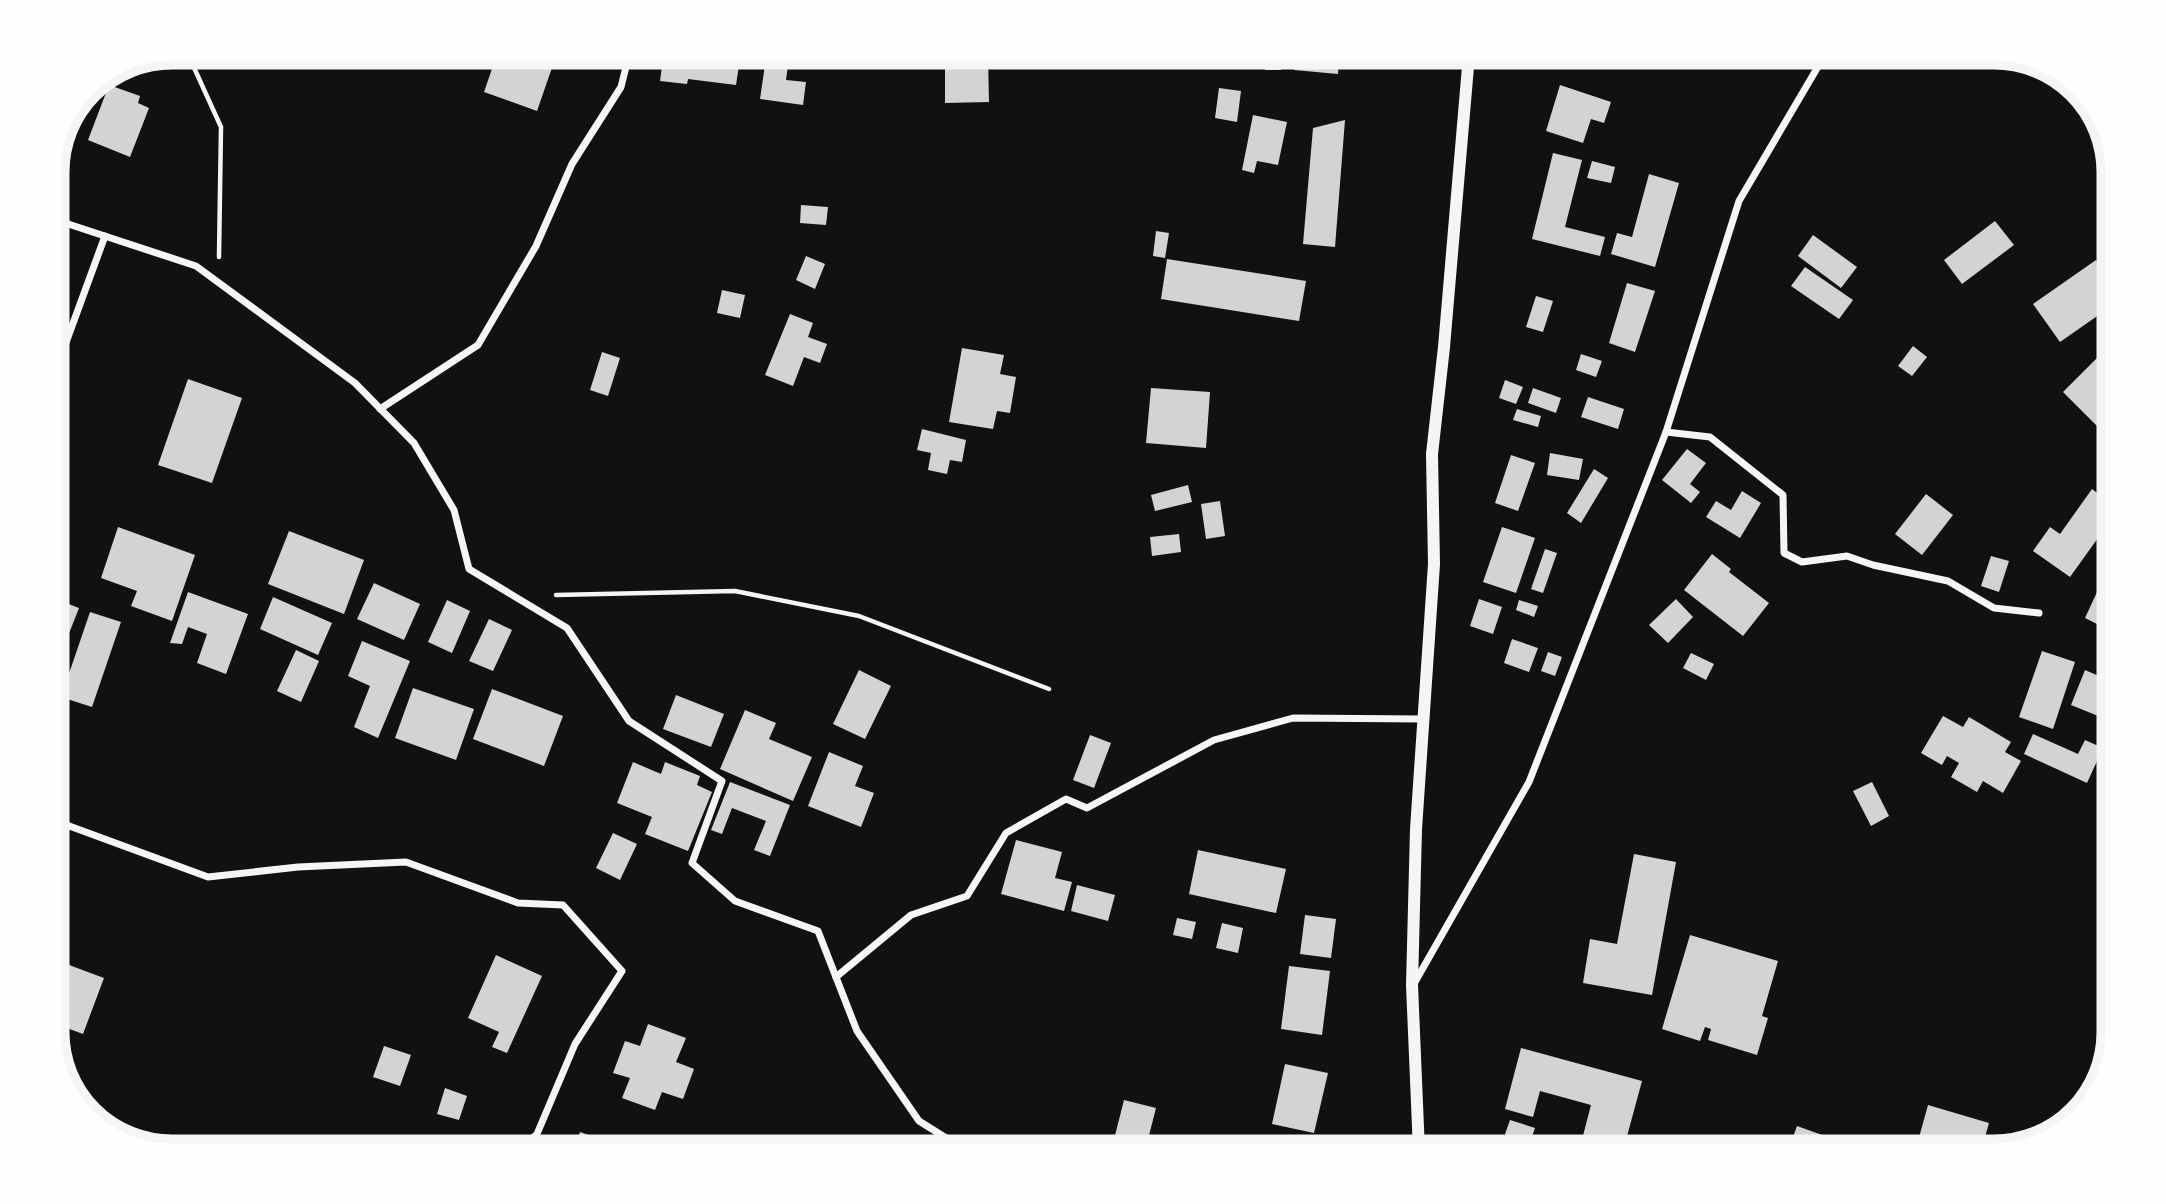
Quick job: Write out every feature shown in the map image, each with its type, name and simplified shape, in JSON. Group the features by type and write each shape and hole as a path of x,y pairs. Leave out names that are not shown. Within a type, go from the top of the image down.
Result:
{"street":[{"path":"380,408 478,345 537,246 572,164 621,87 626,65"},
{"path":"1418,1139 1412,985 1416,829 1434,564 1432,454 1468,65"},
{"path":"1412,985 1529,782 1667,432 1739,201 1819,65"},
{"path":"65,223 196,266 355,383 414,443 454,510 469,569 566,628 629,721 722,781 692,863 735,901 818,931 857,1031 919,1121 947,1139"},
{"path":"65,345 105,236"},
{"path":"1667,432 1710,438 1783,495 1784,553 1802,562 1847,556 1873,565 1948,581 1994,608 2039,612"},
{"path":"836,977 911,915 967,896 1006,833 1066,799 1087,807 1214,740 1293,718 1423,719"},
{"path":"65,824 208,877 298,867 406,862 518,903 564,905 622,971 575,1044 537,1134 532,1139"}],"path":[{"path":"193,65 221,127 218,283"},
{"path":"513,596 735,591 859,616 1049,689"}],"building":[{"path":"493,65 553,65 537,111 484,92"},
{"path":"662,65 739,65 736,85 688,79 687,84 660,81"},
{"path":"765,65 788,65 786,80 806,82 803,105 760,99"},
{"path":"945,65 988,65 989,102 945,103"},
{"path":"1265,65 1281,65 1281,70 1265,70"},
{"path":"1294,65 1339,65 1338,74 1294,70"},
{"path":"109,85 140,96 138,103 149,108 130,157 88,140"},
{"path":"1560,85 1611,102 1604,123 1591,119 1583,143 1546,131"},
{"path":"1219,88 1241,91 1237,122 1215,118"},
{"path":"1253,115 1287,122 1278,165 1257,161 1254,173 1242,170"},
{"path":"1345,120 1335,247 1303,244 1313,128"},
{"path":"1553,153 1582,160 1565,227 1605,237 1600,256 1532,239"},
{"path":"1592,161 1615,167 1611,183 1587,178"},
{"path":"1649,174 1679,183 1655,267 1611,254 1617,233 1632,237"},
{"path":"801,205 828,207 826,225 800,223"},
{"path":"1995,221 2014,245 1962,284 1944,260"},
{"path":"1156,231 1169,233 1165,258 1153,256"},
{"path":"1813,235 1857,267 1841,288 1798,256"},
{"path":"806,256 825,264 815,289 796,280"},
{"path":"1167,259 1306,281 1299,321 1161,299"},
{"path":"2096,260 2101,267 2101,313 2060,342 2033,304"},
{"path":"1805,267 1853,300 1839,319 1791,286"},
{"path":"1627,283 1655,291 1635,352 1609,343"},
{"path":"722,290 745,295 740,318 717,313"},
{"path":"1536,296 1553,301 1543,332 1526,327"},
{"path":"790,314 813,323 808,337 827,344 820,363 804,357 793,386 765,375"},
{"path":"1913,346 1927,357 1912,376 1898,366"},
{"path":"962,348 1004,355 1000,374 1016,377 1010,413 997,411 993,429 949,422"},
{"path":"602,352 620,358 608,396 590,390"},
{"path":"1581,354 1602,361 1596,377 1576,370"},
{"path":"2099,356 2101,422 2097,426 2063,392"},
{"path":"188,379 242,398 212,483 158,465"},
{"path":"1505,380 1523,387 1516,404 1499,398"},
{"path":"1151,388 1210,392 1206,448 1146,443"},
{"path":"1533,388 1561,398 1556,413 1528,403"},
{"path":"1588,397 1624,409 1618,429 1581,417"},
{"path":"1517,409 1541,416 1538,427 1513,420"},
{"path":"922,429 966,440 962,462 950,460 947,474 928,470 931,453 917,450"},
{"path":"1687,449 1706,463 1690,484 1700,492 1691,503 1662,480"},
{"path":"1550,453 1583,459 1579,480 1547,475"},
{"path":"1511,455 1535,463 1518,511 1495,503"},
{"path":"1594,469 1608,478 1581,523 1567,513"},
{"path":"1188,485 1192,502 1155,511 1151,495"},
{"path":"2092,489 2101,496 2101,534 2070,577 2033,551 2050,527 2060,534"},
{"path":"1742,491 1761,503 1740,538 1706,517 1716,501 1731,510"},
{"path":"1926,494 1953,515 1922,555 1895,534"},
{"path":"1220,501 1225,536 1206,539 1201,504"},
{"path":"118,527 195,555 172,621 131,606 137,591 101,578"},
{"path":"1502,527 1535,538 1516,593 1483,582"},
{"path":"289,531 364,560 344,614 268,584"},
{"path":"1179,534 1181,552 1152,556 1150,537"},
{"path":"1545,549 1557,553 1543,593 1531,589"},
{"path":"1712,554 1731,569 1729,572 1769,603 1743,636 1684,590"},
{"path":"1991,556 2009,561 1999,592 1981,586"},
{"path":"374,583 420,604 404,640 357,619"},
{"path":"2101,583 2101,626 2085,618"},
{"path":"188,592 248,614 226,674 197,663 207,634 188,627 182,644 170,643"},
{"path":"273,597 332,623 318,655 260,629"},
{"path":"1479,599 1502,607 1493,634 1470,626"},
{"path":"1676,599 1693,617 1668,643 1649,625"},
{"path":"447,600 470,611 452,653 428,642"},
{"path":"1519,600 1538,606 1534,617 1516,610"},
{"path":"65,603 79,608 68,636 65,634"},
{"path":"90,612 121,622 92,707 65,698 65,685"},
{"path":"489,619 512,630 493,671 469,661"},
{"path":"1512,639 1538,648 1529,672 1504,663"},
{"path":"362,641 410,661 378,738 354,727 370,686 348,676"},
{"path":"296,650 319,661 301,702 277,691"},
{"path":"2042,651 2075,662 2053,729 2019,717"},
{"path":"1548,652 1562,657 1555,676 1541,671"},
{"path":"1691,653 1714,664 1706,680 1683,668"},
{"path":"859,670 891,686 865,739 833,724"},
{"path":"2085,670 2101,677 2101,717 2071,705"},
{"path":"413,688 474,709 456,760 395,738"},
{"path":"492,689 563,716 544,766 473,739"},
{"path":"676,695 724,714 711,747 663,729"},
{"path":"745,710 776,723 769,739 812,757 793,801 720,769"},
{"path":"1943,716 1963,727 1969,717 2011,742 2005,752 2021,761 2003,793 1983,781 1977,792 1951,777 1959,763 1947,756 1942,765 1921,753"},
{"path":"2033,734 2078,754 2085,740 2101,747 2087,783 2024,754"},
{"path":"1090,735 1111,743 1094,788 1073,780"},
{"path":"829,752 863,766 855,786 874,793 861,827 808,806"},
{"path":"633,762 661,774 665,762 700,776 697,785 712,792 688,851 645,834 652,817 617,803"},
{"path":"730,782 790,805 770,856 754,850 766,821 732,808 722,834 711,830"},
{"path":"1872,782 1889,816 1871,826 1853,791"},
{"path":"613,833 637,844 620,880 596,868"},
{"path":"1016,840 1062,852 1055,878 1072,882 1064,911 1001,894"},
{"path":"1198,850 1286,869 1276,913 1189,894"},
{"path":"1634,854 1676,862 1652,995 1583,983 1590,939 1617,944"},
{"path":"1077,885 1115,895 1108,921 1071,911"},
{"path":"1305,915 1336,919 1331,958 1300,954"},
{"path":"1177,918 1196,922 1192,939 1173,935"},
{"path":"1222,923 1243,928 1238,953 1216,948"},
{"path":"1690,935 1778,961 1762,1016 1768,1018 1757,1055 1708,1040 1711,1029 1705,1027 1700,1041 1662,1029"},
{"path":"496,955 542,976 507,1053 492,1047 499,1032 468,1018"},
{"path":"65,963 104,978 83,1034 65,1027 65,1001 68,993 65,992"},
{"path":"1289,966 1330,971 1322,1035 1281,1029"},
{"path":"648,1024 686,1038 676,1062 694,1069 683,1099 662,1092 655,1110 622,1098 630,1078 613,1073 625,1041 640,1046"},
{"path":"384,1046 411,1055 400,1086 373,1077"},
{"path":"1521,1048 1642,1081 1626,1139 1582,1139 1591,1105 1540,1091 1533,1117 1505,1109"},
{"path":"1285,1064 1328,1073 1314,1133 1272,1124"},
{"path":"445,1088 467,1096 459,1120 437,1114"},
{"path":"1124,1100 1156,1108 1148,1139 1114,1139"},
{"path":"1928,1105 1989,1123 1984,1139 1919,1139"},
{"path":"1510,1120 1535,1128 1531,1139 1503,1139"},
{"path":"1797,1126 1833,1139 1792,1139"},
{"path":"580,1132 600,1139 578,1139"}]}
